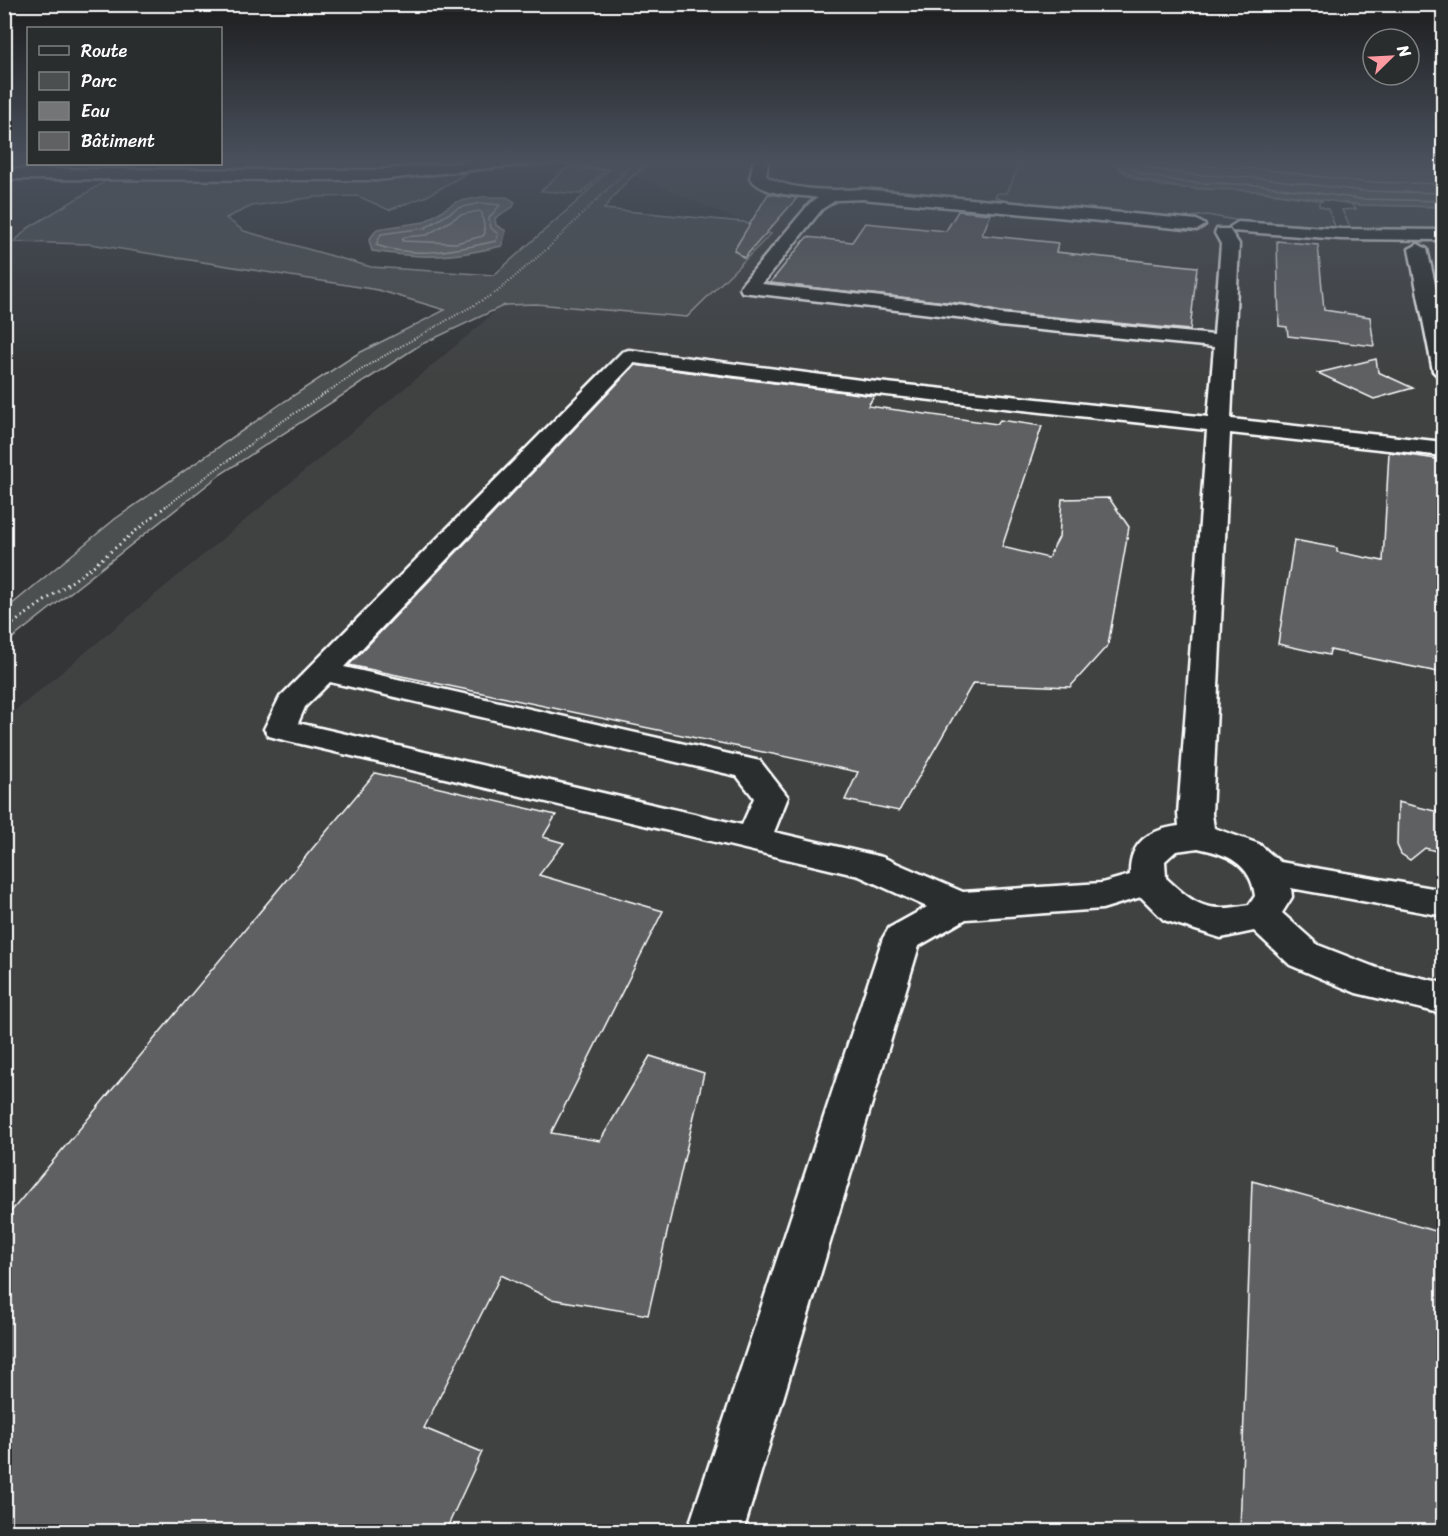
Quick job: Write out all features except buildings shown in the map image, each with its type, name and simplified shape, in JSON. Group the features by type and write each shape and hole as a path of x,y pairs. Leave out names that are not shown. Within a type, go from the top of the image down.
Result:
{"street":[{"path":"795,232 749,288 965,312 1000,320 1177,339 1224,340"},
{"path":"1198,836 1197,791 1231,232"},
{"path":"1277,232 1443,235"},
{"path":"1389,234 1426,250 1443,371"},
{"path":"958,906 869,866 280,729 291,704 629,356 868,387 1220,423 1443,449"},
{"path":"323,671 748,768 771,797 754,839"},
{"path":"1198,836 1227,842 1252,856 1269,874 1274,897 1261,916 1221,924 1177,910 1148,882 1147,857 1166,840 1198,836"},
{"path":"1269,874 1291,875 1443,903"},
{"path":"716,1532 902,938 958,906 1102,896 1148,882"},
{"path":"1261,916 1304,955 1370,982 1443,999"}],"path":[{"path":"4,630 93,567 193,484 275,426 375,361 497,292 565,232"}],"shaded area":[{"path":"765,232 1443,232 1443,1531 5,1532 5,719 477,328 514,293 770,234"}],"green space":[{"path":"24,232 246,232 371,267 494,275 543,232 766,232 771,234 687,317 536,304 505,305 420,345 221,474 5,644 5,610 115,519 357,354 445,310 378,290 90,244 14,242"}],"water":[{"path":"375,232 506,232 502,246 437,256 372,251 369,240"}]}
